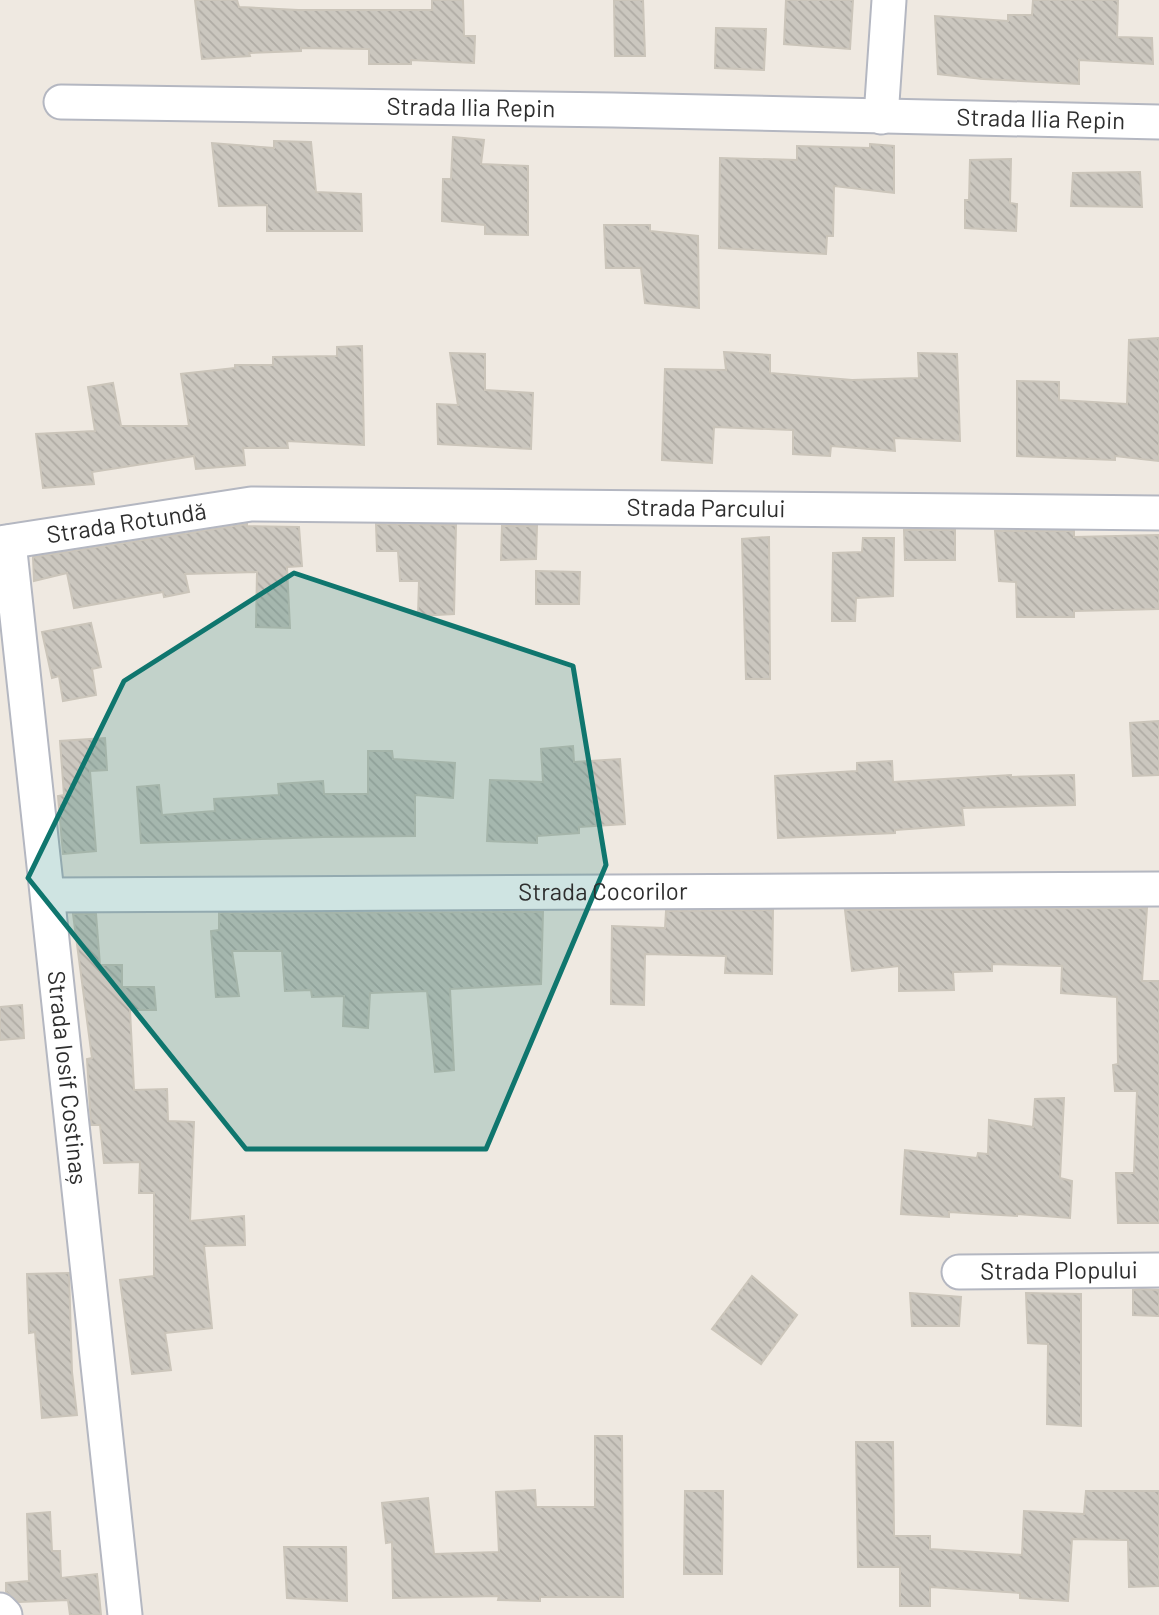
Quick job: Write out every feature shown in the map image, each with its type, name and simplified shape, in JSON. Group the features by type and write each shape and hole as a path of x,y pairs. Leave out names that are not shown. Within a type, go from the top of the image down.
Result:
{"street":[{"path":"880,117 889,0"},
{"name":"Strada Ilia Repin","path":"61,102 1159,122"},
{"name":"Strada Parcului","path":"251,504 1159,513"},
{"name":"Strada Rotundă","path":"5,543 251,504"},
{"name":"Strada Iosif Costinaș","path":"5,543 48,895 125,1615"},
{"name":"Strada Cocorilor","path":"48,895 1159,889"},
{"name":"Strada Plopului","path":"959,1272 1159,1270"},
{"path":"0,1610 5,1615"}],"highlighted area":[{"path":"294,573 573,666 606,865 486,1149 246,1149 28,878 124,681"}],"building":[{"path":"195,0 237,0 239,7 298,10 432,10 432,0 463,0 464,36 475,36 474,63 411,60 411,64 369,64 369,49 301,48 301,51 249,53 250,56 202,59"},
{"path":"614,0 643,0 645,56 615,56"},
{"path":"786,0 853,0 850,49 784,44"},
{"path":"1033,0 1118,0 1117,37 1152,38 1153,64 1079,60 1079,84 938,74 935,16 1008,21 1008,15 1032,15"},
{"path":"716,28 766,29 764,70 715,68"},
{"path":"453,137 484,140 481,164 528,166 528,235 485,234 485,225 442,221 443,179 451,179"},
{"path":"274,141 311,142 316,192 361,194 362,231 267,231 267,205 219,206 212,143 274,148"},
{"path":"870,144 894,146 894,193 834,186 833,236 827,236 826,254 719,248 720,158 797,160 797,146 870,148"},
{"path":"1011,159 1010,203 1017,204 1016,231 965,228 970,160"},
{"path":"1140,172 1142,207 1071,206 1073,173"},
{"path":"604,225 650,225 650,231 698,236 699,308 645,303 641,268 606,268"},
{"path":"1159,338 1159,461 1115,456 1115,460 1017,456 1017,381 1059,382 1059,400 1127,404 1129,340"},
{"path":"362,346 364,445 287,441 288,448 243,448 245,465 196,469 194,456 92,472 94,484 43,488 36,434 95,431 88,387 113,383 121,426 189,426 181,374 235,368 235,365 273,365 273,357 337,356 337,347"},
{"path":"724,352 770,355 770,373 852,380 919,378 918,353 957,354 960,441 894,438 895,451 831,446 830,456 793,454 793,430 714,427 712,463 662,460 665,369 726,370"},
{"path":"450,353 485,354 485,390 533,393 531,449 438,444 437,404 458,405"},
{"path":"247,524 299,527 302,566 287,567 290,628 256,627 257,572 185,574 189,592 164,597 163,592 74,608 67,573 34,581 33,557"},
{"path":"376,524 456,525 454,614 418,616 419,581 400,581 398,551 377,551"},
{"path":"502,526 537,526 536,559 501,560"},
{"path":"904,530 955,530 955,560 905,560"},
{"path":"995,531 1074,531 1074,537 1159,535 1159,609 1074,611 1074,617 1017,617 1016,582 999,581"},
{"path":"769,537 770,679 746,679 742,539"},
{"path":"863,538 894,538 893,596 856,598 855,621 832,621 833,553 862,552"},
{"path":"536,571 580,572 579,604 536,604"},
{"path":"91,623 101,667 92,669 96,695 63,701 59,676 52,678 42,632"},
{"path":"1159,721 1159,775 1133,776 1130,723"},
{"path":"105,738 107,770 90,771 96,851 63,854 58,796 64,795 60,741"},
{"path":"573,746 574,762 620,759 625,824 579,827 579,833 537,836 537,843 487,841 490,780 543,782 541,749"},
{"path":"368,751 392,751 393,759 455,763 453,798 415,795 415,836 141,843 137,787 159,785 162,815 215,811 214,799 279,795 278,784 323,781 324,794 368,794"},
{"path":"892,761 893,782 1011,775 1074,775 1075,805 962,808 964,825 895,830 895,833 778,838 775,776 857,771 857,763"},
{"path":"1147,908 1142,981 1159,981 1159,1223 1118,1223 1116,1173 1134,1173 1137,1091 1115,1091 1113,1065 1118,1064 1117,997 1061,993 1062,966 992,964 992,971 953,972 954,990 899,991 899,966 852,971 845,910"},
{"path":"773,910 772,974 725,973 726,956 645,954 644,1005 611,1004 612,926 665,928 666,911"},
{"path":"543,912 541,984 450,989 454,1070 435,1072 427,991 370,993 368,1028 343,1026 344,996 312,997 311,990 285,991 282,951 232,951 239,996 216,997 211,931 219,930 219,913"},
{"path":"73,914 96,914 100,965 122,965 122,987 154,987 156,1010 130,1010 134,1090 167,1089 168,1121 194,1122 190,1221 244,1216 245,1245 204,1246 212,1328 165,1333 171,1370 132,1374 120,1280 154,1276 154,1193 139,1193 140,1162 104,1163 100,1125 91,1125 87,1059 92,1058"},
{"path":"22,1005 24,1038 0,1040 0,1007"},
{"path":"1064,1098 1060,1178 1072,1181 1070,1218 949,1212 949,1217 901,1214 905,1150 977,1158 978,1153 988,1154 989,1120 1033,1127 1035,1099"},
{"path":"69,1273 72,1372 77,1415 42,1418 35,1332 29,1333 27,1274"},
{"path":"752,1276 797,1315 761,1364 712,1329"},
{"path":"1133,1290 1159,1290 1159,1316 1133,1315"},
{"path":"910,1293 961,1297 959,1326 912,1326"},
{"path":"1026,1293 1081,1294 1081,1426 1047,1424 1048,1344 1028,1343"},
{"path":"595,1436 622,1436 623,1597 540,1597 540,1601 498,1600 499,1596 393,1598 392,1542 386,1543 382,1503 428,1498 434,1554 499,1552 496,1492 535,1490 536,1507 595,1507"},
{"path":"856,1442 893,1442 894,1536 930,1536 930,1549 1022,1555 1024,1511 1084,1514 1086,1491 1159,1491 1159,1586 1129,1587 1128,1540 1072,1539 1068,1601 1020,1598 1020,1593 930,1587 930,1606 900,1606 900,1567 858,1567"},
{"path":"685,1491 723,1491 722,1574 684,1574"},
{"path":"50,1512 52,1551 60,1551 61,1578 97,1574 101,1615 70,1615 68,1600 19,1602 6,1592 6,1583 29,1581 27,1514"},
{"path":"284,1547 346,1547 347,1601 287,1598"}]}
